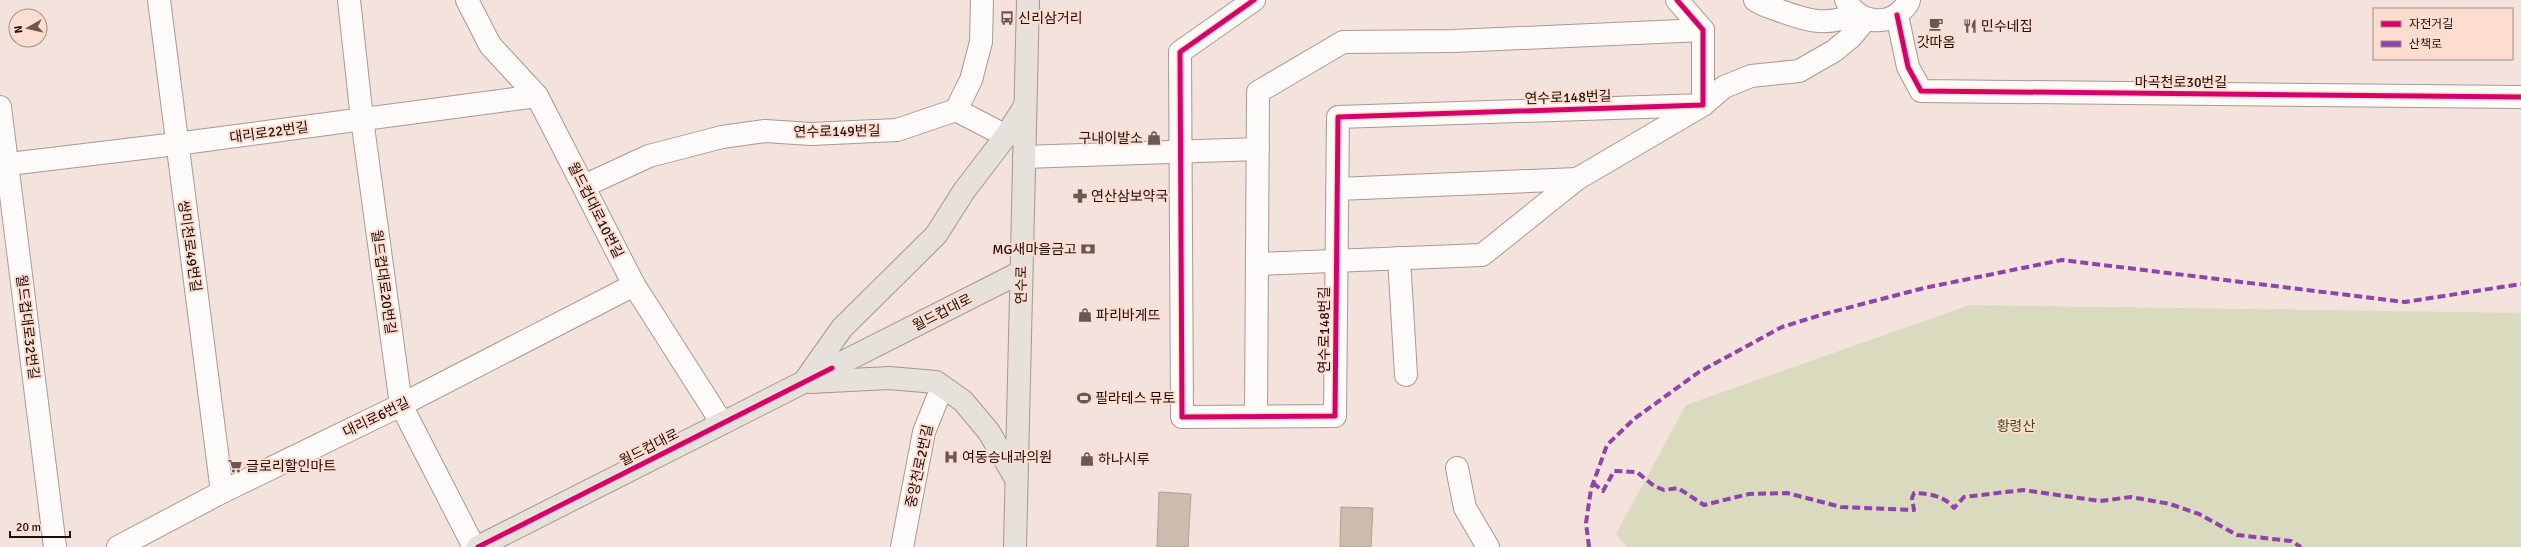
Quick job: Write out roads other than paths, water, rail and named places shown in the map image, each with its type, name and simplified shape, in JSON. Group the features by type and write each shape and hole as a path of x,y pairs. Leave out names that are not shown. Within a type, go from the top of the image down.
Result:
{"main road":[{"name":"연수로","path":"1015,547 1028,0"},
{"path":"803,382 842,328 936,235 964,191 1006,136 1025,105"},
{"name":"월드컵대로","path":"478,547 1021,272"},
{"path":"803,382 903,378 936,382 963,401 989,432 1016,479"}],"street":[{"name":"쌍미천로49번길","path":"159,0 176,144 222,492"},
{"name":"월드컵대로20번길","path":"349,0 362,119 401,405 474,547"},
{"name":"월드컵대로10번길","path":"467,0 490,45 537,96 634,285 722,423"},
{"path":"982,0 981,42 971,80 956,110 1006,136"},
{"name":"연수로148번길","path":"1254,0 1180,52 1182,416 1335,416 1338,117 1703,105"},
{"path":"1677,0 1703,30 1703,105"},
{"path":"1755,0 1803,20 1822,23 1845,19 1856,11"},
{"path":"1856,11 1882,21 1903,8"},
{"name":"마곡천로30번길","path":"1903,8 1908,67 1920,91 2521,97"},
{"path":"1257,264 1482,255 1577,179 1703,105 1724,87 1751,76 1799,72 1834,51 1851,37 1856,11"},
{"path":"1256,416 1258,92 1343,42 1454,41 1703,30"},
{"name":"대리로22번길","path":"4,165 176,144 537,96"},
{"name":"월드컵대로32번길","path":"0,107 4,165 55,547"},
{"name":"연수로149번길","path":"584,186 649,156 722,137 765,131 811,134 897,130 956,110"},
{"path":"1024,157 1258,149"},
{"path":"1337,189 1577,179"},
{"path":"1399,258 1406,375"},
{"name":"대리로6번길","path":"118,547 222,492 401,405 634,285"},
{"name":"중앙천로2번길","path":"902,547 924,432 942,387"},
{"path":"1457,468 1465,508 1488,547"}],"place":[{"name":"신리삼거리","path":"1007,18"},
{"name":"갓따옴","path":"1936,24"},
{"name":"민수네집","path":"1970,26"},
{"name":"구내이발소","path":"1154,138"},
{"name":"연산삼보약국","path":"1080,196"},
{"name":"MG새마을금고","path":"1088,249"},
{"name":"파리바게뜨","path":"1085,315"},
{"name":"필라테스 뮤토","path":"1084,398"},
{"name":"여동승내과의원","path":"951,457"},
{"name":"하나시루","path":"1087,459"},
{"name":"글로리할인마트","path":"235,466"}],"park label":[{"name":"황령산","path":"2016,426"}]}
